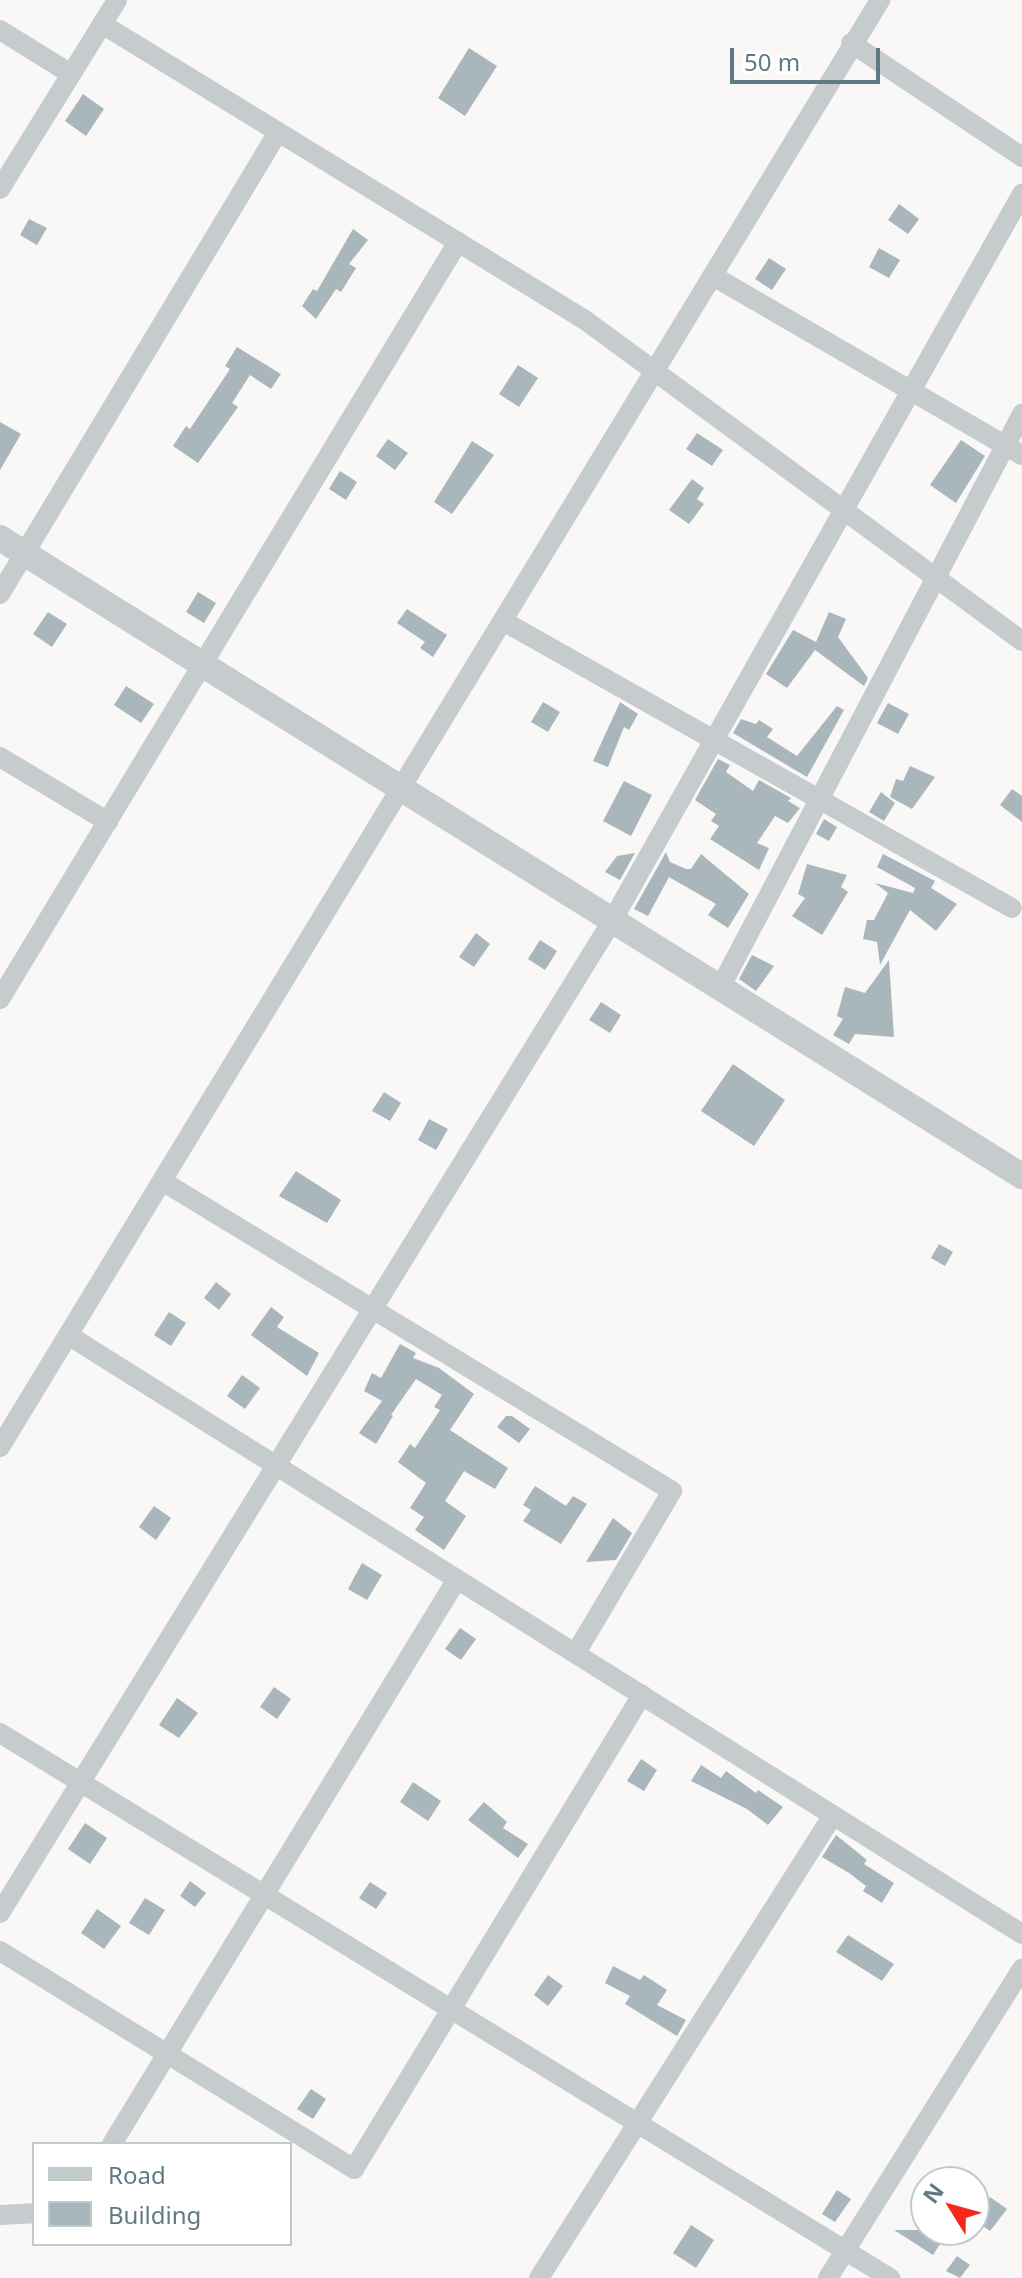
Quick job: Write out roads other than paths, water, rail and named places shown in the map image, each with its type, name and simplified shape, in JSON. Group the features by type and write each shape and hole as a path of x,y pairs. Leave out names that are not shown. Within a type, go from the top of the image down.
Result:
{"street":[{"path":"0,189 117,0"},
{"path":"0,1447 655,372 851,43 880,0"},
{"path":"102,24 585,320 1022,641"},
{"path":"0,30 71,74"},
{"path":"851,43 1022,157"},
{"path":"0,594 278,132"},
{"path":"0,1913 612,921 1022,194"},
{"path":"0,999 458,242"},
{"path":"713,276 1013,450"},
{"path":"720,988 936,577 1013,450 1022,414"},
{"path":"0,538 1022,1176"},
{"path":"503,621 1012,908"},
{"path":"0,757 108,822"},
{"path":"162,1181 672,1491 576,1653"},
{"path":"68,1335 1022,1934"},
{"path":"113,2142 457,1579"},
{"path":"0,1951 354,2169 642,1695"},
{"path":"0,1733 890,2278"},
{"path":"539,2278 833,1815"},
{"path":"828,2278 1022,1969"},
{"path":"0,2215 32,2213"}]}
